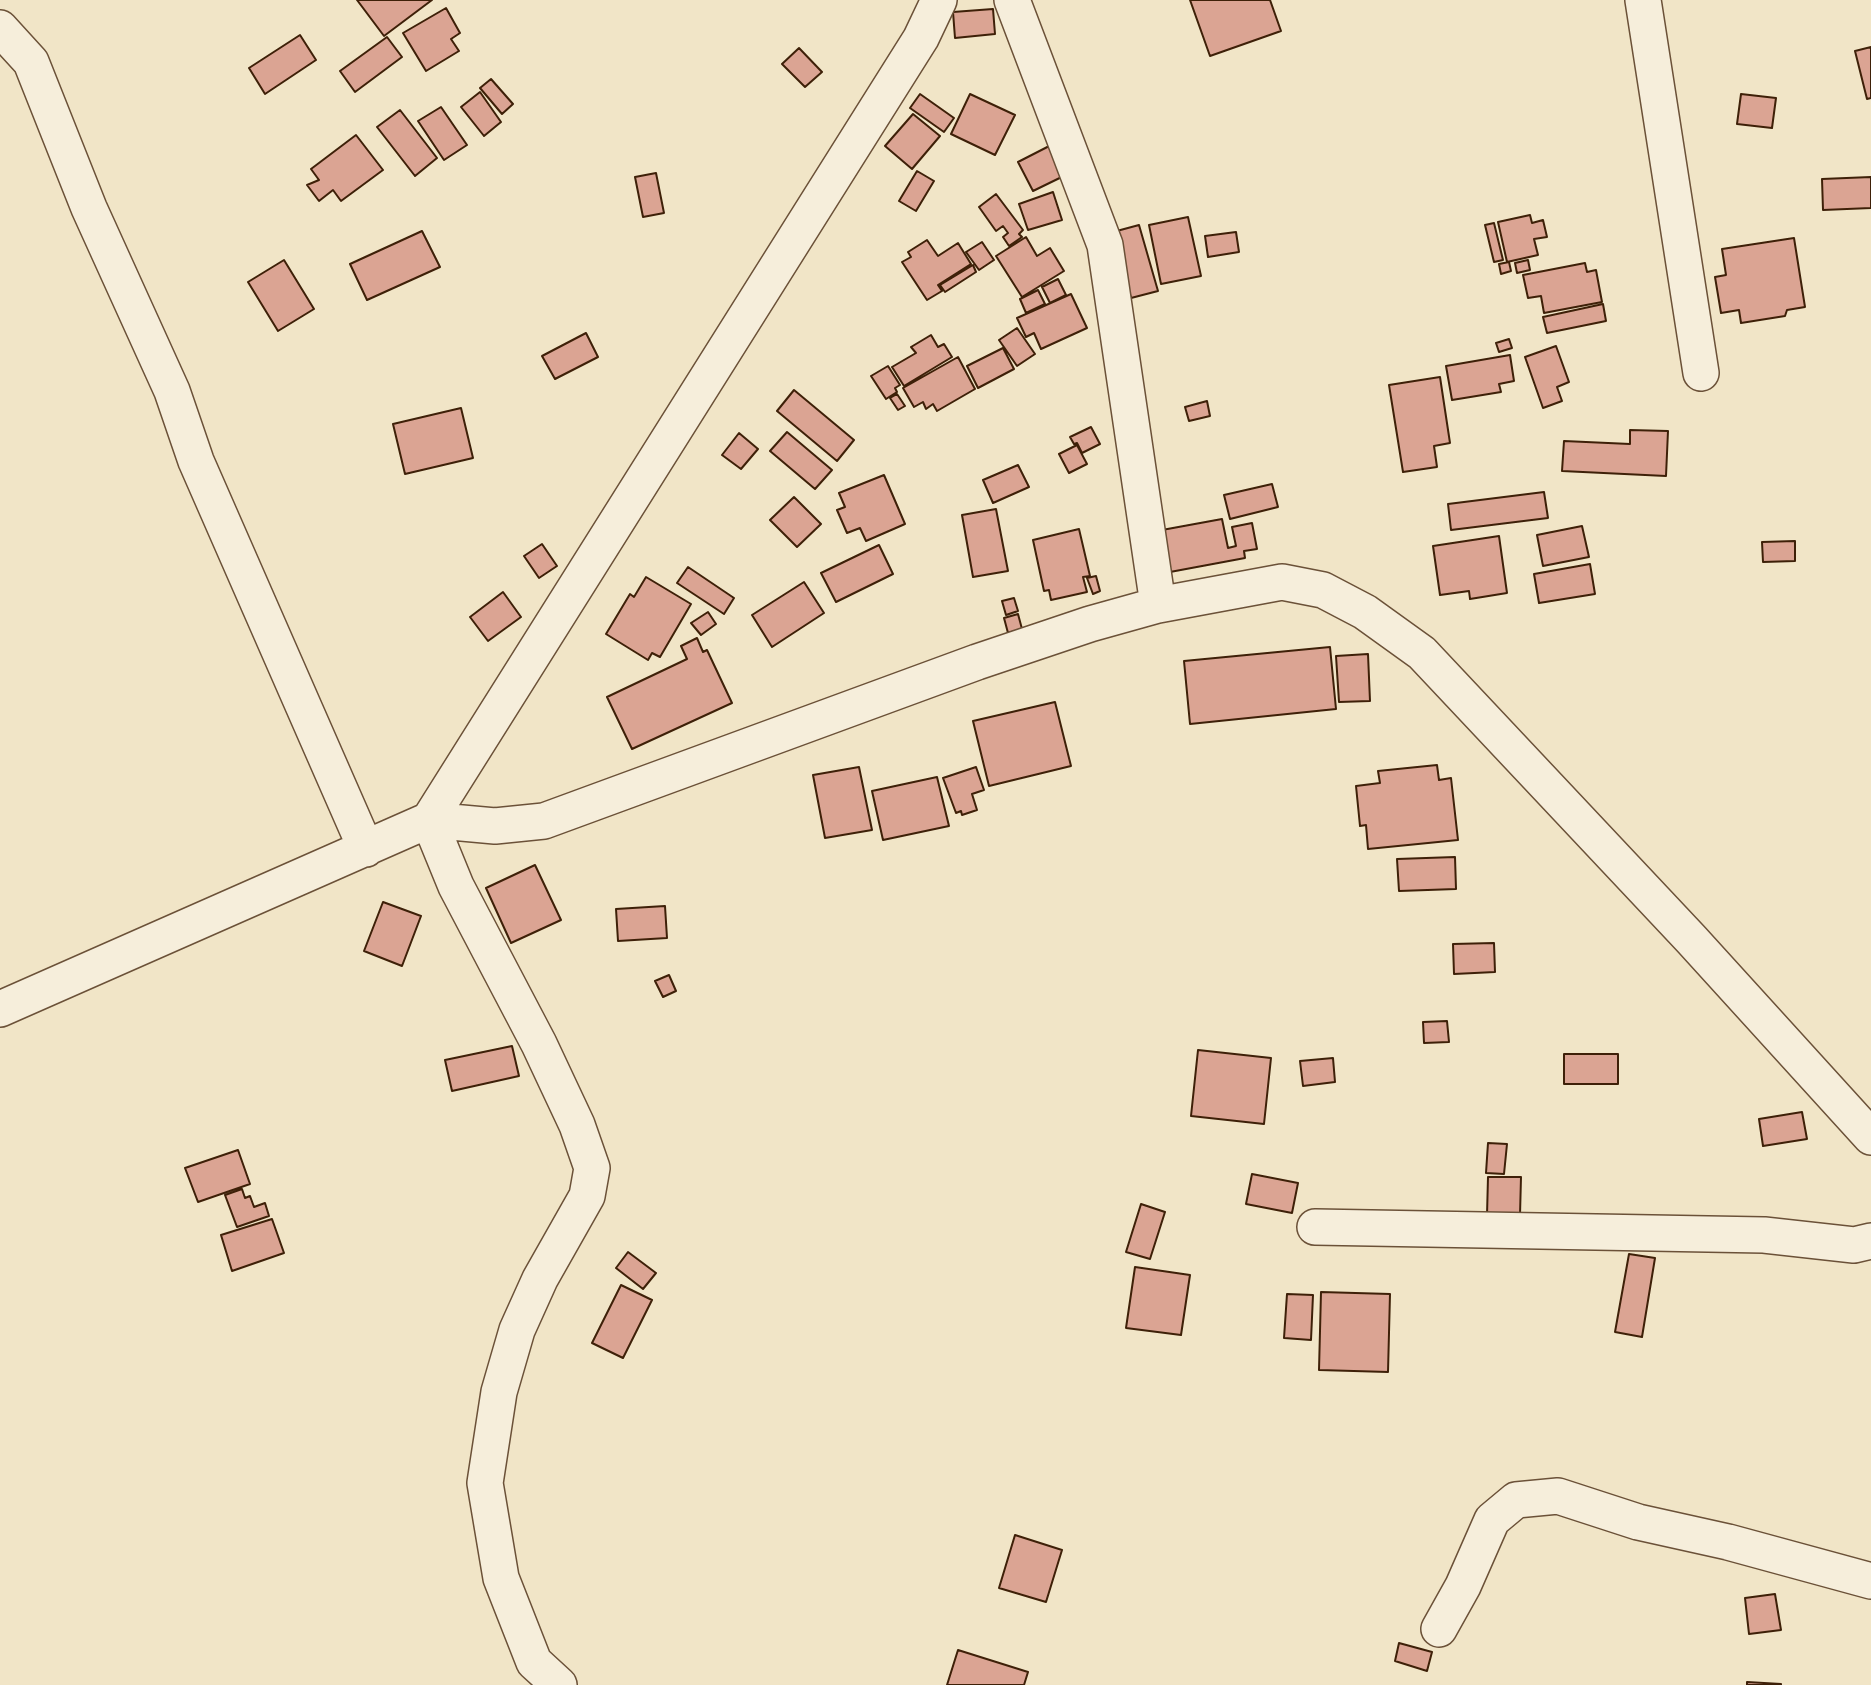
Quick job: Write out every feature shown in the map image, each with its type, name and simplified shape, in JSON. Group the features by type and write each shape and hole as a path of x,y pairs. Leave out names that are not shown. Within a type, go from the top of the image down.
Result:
{"street":[{"path":"429,820 920,38 939,0"},
{"path":"1012,0 1105,245 1157,605"},
{"path":"1643,0 1701,373"},
{"path":"0,28 31,62 89,208 172,391 196,461 366,849"},
{"path":"0,1009 429,820 495,826 544,821 977,662 1157,605 1282,582 1323,590 1365,612 1422,653 1871,1137"},
{"path":"429,820 456,886 539,1044 577,1125 592,1167 587,1196 540,1279 517,1330 499,1392 485,1483 501,1578 534,1662 559,1685"},
{"path":"1315,1227 1763,1235 1854,1245 1871,1241"},
{"path":"1439,1629 1463,1586 1492,1520 1516,1500 1558,1496 1638,1522 1728,1542 1871,1581"}],"building":[{"path":"357,0 432,0 384,36"},
{"path":"1190,0 1270,0 1281,31 1210,56"},
{"path":"446,8 460,33 451,39 459,51 426,71 403,33"},
{"path":"993,9 995,34 955,38 953,12"},
{"path":"300,35 316,60 265,94 249,68"},
{"path":"387,37 402,57 355,92 340,71"},
{"path":"1871,47 1871,98 1867,99 1855,51"},
{"path":"799,48 822,72 805,87 782,64"},
{"path":"491,79 513,104 502,114 480,88"},
{"path":"480,92 501,122 484,136 461,107"},
{"path":"920,94 954,118 944,132 910,108"},
{"path":"970,94 1015,115 995,155 951,134"},
{"path":"1741,94 1776,98 1772,128 1737,124"},
{"path":"441,107 467,145 444,160 418,121"},
{"path":"400,110 437,158 415,176 377,127"},
{"path":"913,114 940,136 912,169 885,146"},
{"path":"356,135 383,170 341,201 333,190 319,201 307,185 319,180 311,169"},
{"path":"1059,141 1074,171 1033,191 1018,162"},
{"path":"917,171 934,181 916,211 899,201"},
{"path":"656,173 664,213 643,217 635,177"},
{"path":"1871,177 1871,208 1823,210 1822,179"},
{"path":"1053,192 1062,220 1028,230 1019,204"},
{"path":"996,194 1023,230 1019,234 1022,237 1009,246 1003,237 1008,233 1003,226 996,231 979,207"},
{"path":"1530,215 1532,223 1543,220 1547,237 1534,239 1538,255 1507,262 1498,222"},
{"path":"1188,217 1201,276 1161,284 1149,225"},
{"path":"1494,223 1503,260 1494,262 1485,225"},
{"path":"1139,225 1158,291 1131,298 1113,232"},
{"path":"422,231 440,267 367,300 350,264"},
{"path":"1236,232 1239,252 1208,257 1205,236"},
{"path":"1026,237 1037,256 1050,248 1064,271 1022,297 996,256"},
{"path":"1794,238 1805,307 1787,310 1785,316 1741,323 1739,310 1721,313 1715,277 1726,275 1722,249"},
{"path":"927,240 938,256 958,243 971,264 938,285 942,291 927,300 902,262 911,257 908,252"},
{"path":"982,242 994,260 979,270 966,252"},
{"path":"284,260 314,309 278,331 248,282"},
{"path":"1528,260 1530,270 1517,273 1515,263"},
{"path":"1509,262 1511,271 1501,274 1499,264"},
{"path":"1585,263 1587,272 1596,270 1602,302 1544,313 1541,296 1528,298 1523,275"},
{"path":"973,265 976,272 945,292 940,285"},
{"path":"1058,279 1066,295 1050,303 1042,287"},
{"path":"1038,290 1045,304 1026,313 1020,299"},
{"path":"1071,294 1087,328 1041,349 1034,333 1026,337 1017,318"},
{"path":"1603,304 1606,321 1547,333 1543,317"},
{"path":"1017,328 1035,354 1017,366 999,340"},
{"path":"586,333 598,357 555,379 542,356"},
{"path":"931,335 938,347 944,344 952,357 904,386 892,367 916,353 911,347"},
{"path":"1509,339 1512,348 1499,352 1496,343"},
{"path":"1556,346 1569,382 1557,387 1562,401 1543,408 1525,357"},
{"path":"1003,348 1014,369 978,388 967,366"},
{"path":"1510,355 1514,381 1499,384 1501,392 1452,400 1446,366"},
{"path":"958,357 975,389 937,411 933,404 926,409 923,402 914,407 903,388"},
{"path":"888,366 900,385 895,388 897,392 886,399 871,376"},
{"path":"1440,377 1450,443 1434,446 1437,467 1403,472 1389,385"},
{"path":"794,390 854,440 837,461 777,411"},
{"path":"897,394 905,406 898,410 890,398"},
{"path":"1207,401 1210,416 1189,421 1185,407"},
{"path":"461,408 473,458 405,474 393,424"},
{"path":"1091,427 1100,444 1082,453 1070,437"},
{"path":"1630,430 1668,431 1666,476 1562,471 1564,441 1630,444"},
{"path":"787,432 832,470 815,489 770,451"},
{"path":"739,433 758,449 741,469 722,455"},
{"path":"1077,445 1087,464 1069,473 1059,454"},
{"path":"1018,465 1029,487 993,503 983,480"},
{"path":"884,475 905,524 866,541 860,528 847,533 837,510 845,507 839,493"},
{"path":"1272,484 1278,507 1230,519 1224,495"},
{"path":"1544,492 1548,518 1451,530 1448,504"},
{"path":"794,497 821,524 797,547 770,520"},
{"path":"996,509 1008,571 973,577 962,515"},
{"path":"1222,519 1228,548 1236,546 1232,527 1252,523 1257,549 1244,551 1245,558 1170,572 1162,530"},
{"path":"1582,526 1589,557 1543,566 1537,535"},
{"path":"1079,529 1090,576 1083,577 1087,592 1051,600 1049,590 1044,591 1033,540"},
{"path":"1499,536 1507,593 1470,599 1469,591 1440,595 1433,546"},
{"path":"1795,541 1795,561 1763,562 1762,542"},
{"path":"542,544 557,566 539,578 524,556"},
{"path":"879,545 893,574 836,602 821,573"},
{"path":"1590,564 1595,594 1539,603 1534,574"},
{"path":"688,567 734,598 724,614 677,583"},
{"path":"1096,576 1100,591 1093,594 1087,578"},
{"path":"646,577 691,604 660,657 652,653 648,660 606,634 630,594 634,597"},
{"path":"804,582 824,613 772,647 752,615"},
{"path":"503,592 521,617 488,641 470,617"},
{"path":"1014,598 1018,611 1006,615 1002,601"},
{"path":"708,612 716,624 701,635 691,623"},
{"path":"1018,614 1022,629 1008,633 1004,618"},
{"path":"697,638 703,652 707,650 732,703 632,749 607,697 687,659 681,646"},
{"path":"1330,647 1336,709 1190,724 1184,661"},
{"path":"1368,654 1370,701 1339,702 1336,656"},
{"path":"1055,702 1071,766 989,786 973,721"},
{"path":"1437,765 1439,780 1451,778 1458,840 1368,849 1366,825 1360,826 1356,786 1380,783 1378,771"},
{"path":"859,767 872,830 825,838 813,775"},
{"path":"976,767 984,790 972,794 977,810 962,815 961,811 956,813 943,778"},
{"path":"937,777 949,826 883,840 872,791"},
{"path":"1455,857 1456,889 1399,891 1397,859"},
{"path":"535,865 561,920 511,943 486,888"},
{"path":"383,902 421,916 402,966 364,951"},
{"path":"665,906 667,938 618,941 616,909"},
{"path":"1494,943 1495,972 1454,974 1453,944"},
{"path":"669,975 676,991 663,997 655,981"},
{"path":"1447,1021 1449,1042 1424,1043 1423,1022"},
{"path":"512,1046 519,1076 452,1091 445,1060"},
{"path":"1198,1050 1271,1058 1264,1124 1191,1116"},
{"path":"1564,1054 1618,1054 1618,1084 1564,1084"},
{"path":"1333,1058 1335,1082 1303,1086 1300,1061"},
{"path":"1802,1112 1807,1139 1763,1146 1759,1119"},
{"path":"1488,1143 1507,1144 1504,1174 1486,1173"},
{"path":"238,1150 250,1184 198,1202 185,1168"},
{"path":"1252,1174 1298,1183 1292,1213 1246,1204"},
{"path":"1488,1177 1521,1177 1520,1215 1487,1215"},
{"path":"242,1189 245,1198 250,1196 254,1207 265,1203 269,1216 237,1227 225,1195"},
{"path":"1141,1204 1165,1212 1150,1259 1126,1252"},
{"path":"272,1219 284,1253 232,1271 221,1235"},
{"path":"628,1252 656,1273 643,1289 616,1268"},
{"path":"1629,1254 1655,1258 1642,1337 1615,1332"},
{"path":"1135,1267 1190,1275 1181,1335 1126,1328"},
{"path":"621,1285 652,1300 623,1358 592,1343"},
{"path":"1321,1292 1390,1294 1388,1372 1319,1370"},
{"path":"1287,1294 1313,1295 1311,1340 1284,1338"},
{"path":"1015,1535 1062,1550 1046,1602 999,1588"},
{"path":"1775,1594 1781,1630 1749,1634 1745,1598"},
{"path":"1399,1643 1432,1652 1427,1671 1395,1661"},
{"path":"958,1650 1028,1672 1024,1685 947,1685"},
{"path":"1747,1682 1781,1684 1781,1685 1747,1685"}]}
